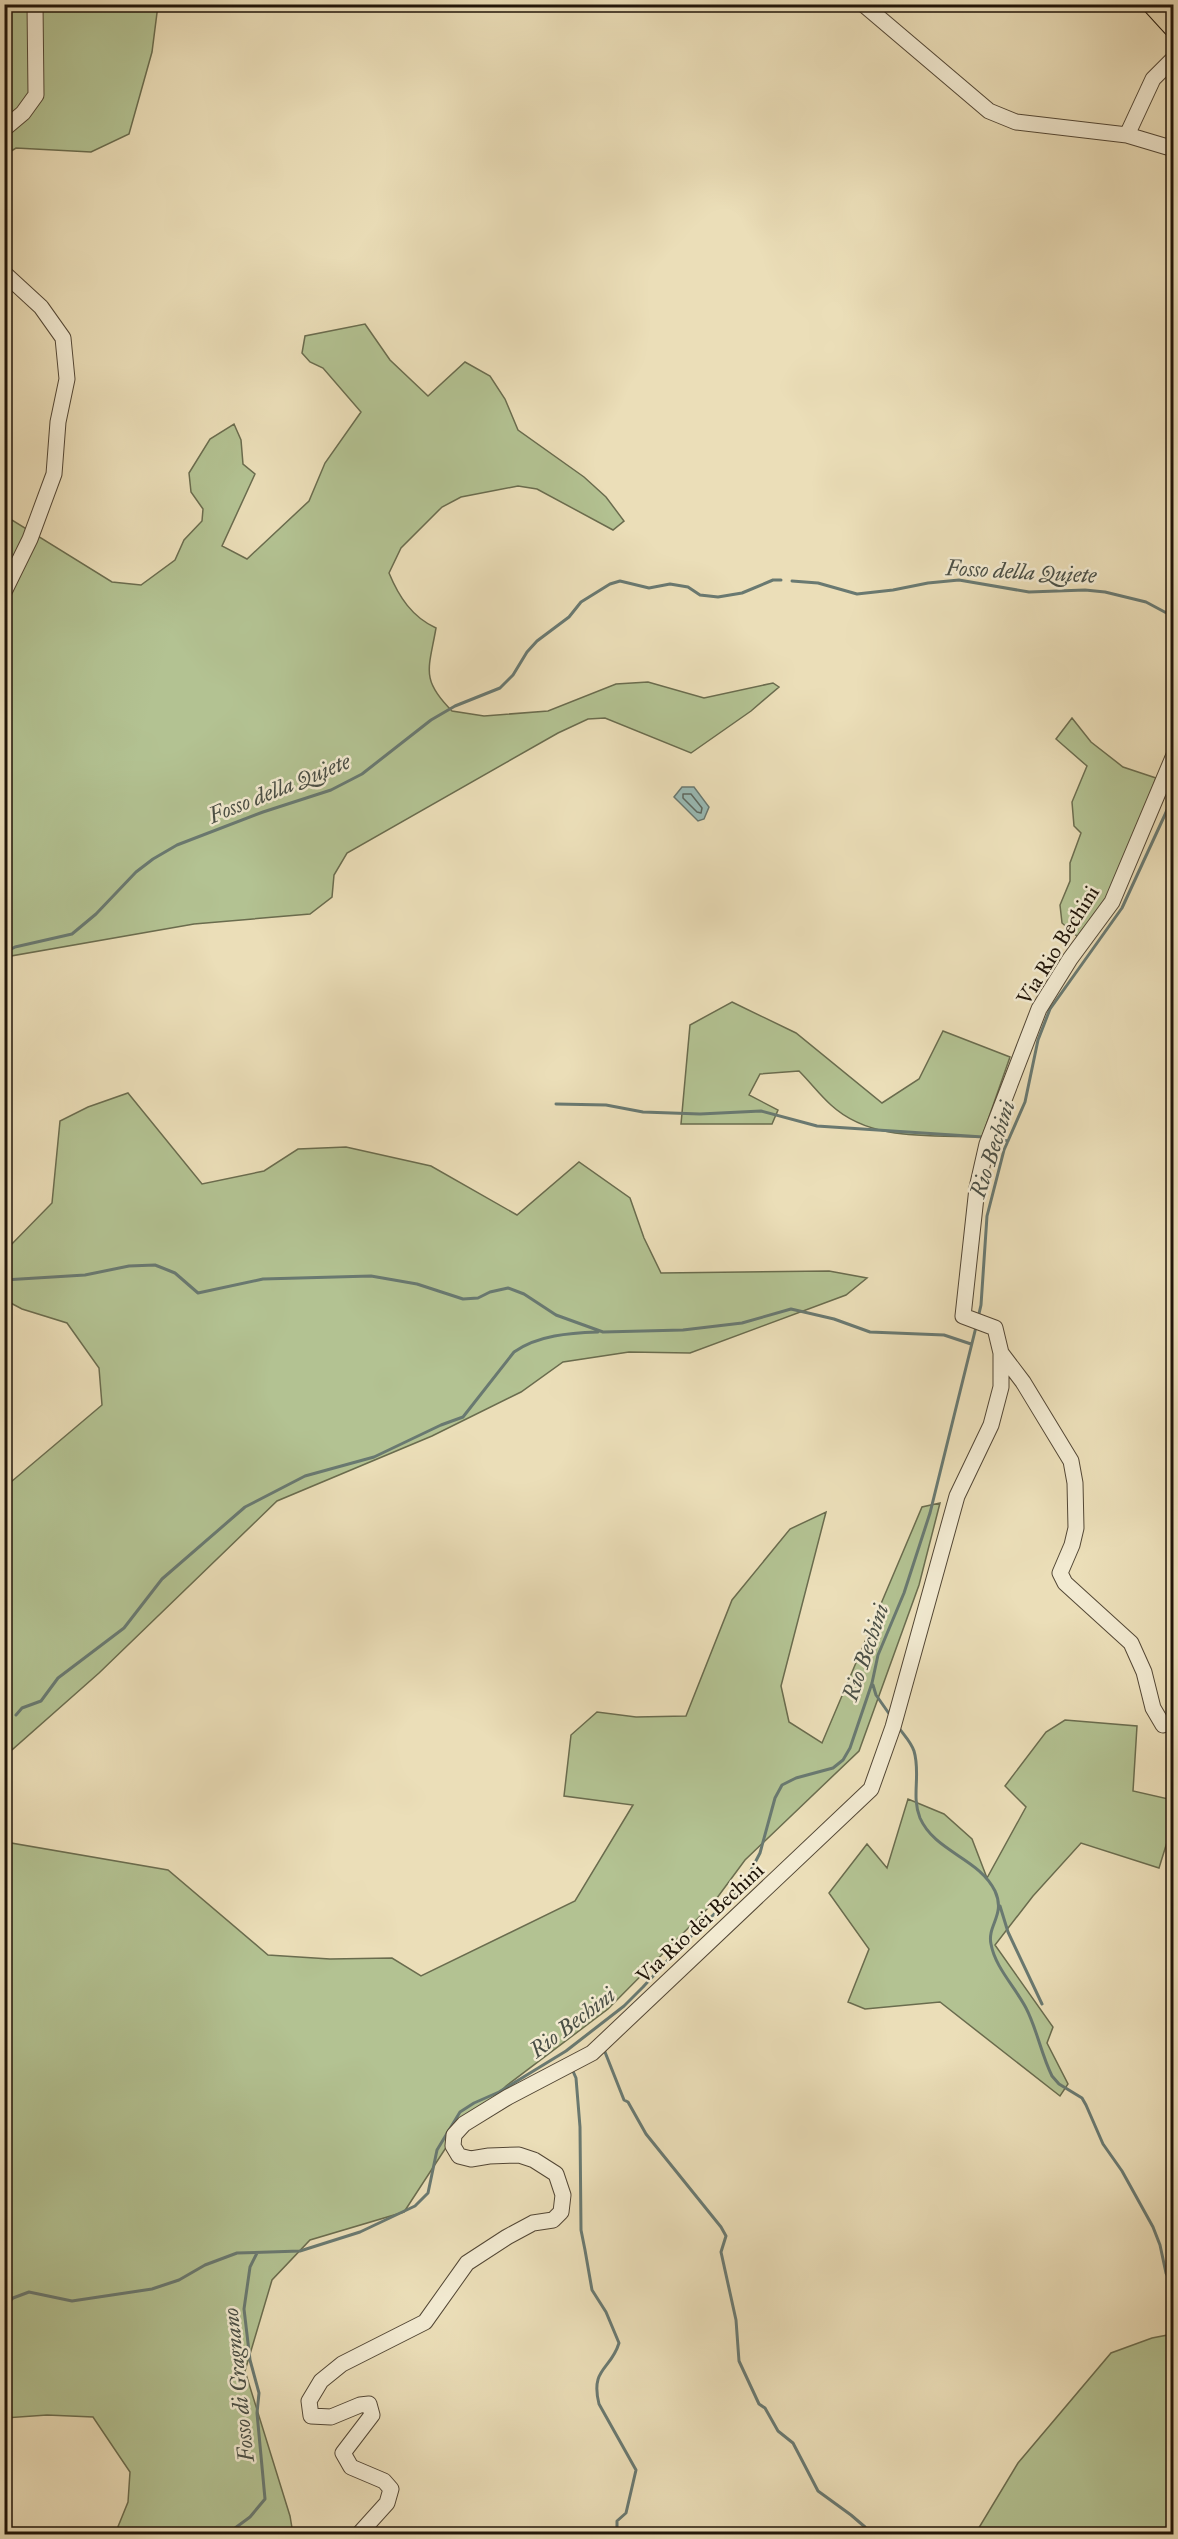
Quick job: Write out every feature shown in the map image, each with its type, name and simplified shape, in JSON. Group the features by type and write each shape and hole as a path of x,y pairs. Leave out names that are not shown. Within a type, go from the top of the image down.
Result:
{"highway":[{"path":"1153,4 1173,27"}],"street":[{"path":"4,129 23,113 36,95 33,12 35,4"},
{"path":"863,4 988,111 1016,122 1127,135 1173,149"},
{"path":"1127,135 1153,80 1171,60"},
{"path":"4,273 41,307 63,338 67,379 58,422 54,474 30,538 4,592"},
{"name":"Via Rio Bechini","path":"976,1321 963,1316 964,1291 977,1188 987,1144 1039,1009 1070,959 1112,902 1173,755"},
{"name":"Via Rio dei Bechini","path":"358,2535 387,2503 391,2489 384,2481 351,2467 344,2453 372,2415 369,2404 360,2405 331,2417 311,2416 309,2401 321,2381 342,2364 425,2322 467,2263 507,2237 533,2223 553,2220 561,2212 563,2195 556,2174 534,2160 519,2155 471,2159 459,2156 453,2146 454,2135 464,2124 508,2097 592,2053 871,1789 893,1727 957,1496 992,1425 1001,1387 1001,1353 995,1328 976,1321"},
{"path":"1001,1353 1023,1382 1071,1461 1075,1483 1076,1528 1072,1545 1060,1573 1065,1583 1131,1644 1144,1672 1153,1708 1163,1725 1173,1720"}],"green space":[{"path":"5,5 158,5 152,52 129,134 91,152 16,148 5,155"},
{"path":"365,324 390,360 428,396 465,362 490,376 505,399 518,430 584,477 606,497 624,521 613,530 537,489 518,486 461,497 442,507 401,548 389,573 407,605 420,618 436,628 429,673 435,690 452,711 484,716 548,711 616,684 648,682 704,698 773,683 779,687 751,711 691,753 605,718 588,719 558,733 347,853 334,875 332,897 310,914 194,924 5,957 4,515 112,582 141,585 175,560 184,540 202,521 203,509 191,492 189,473 210,439 234,424 241,440 243,464 255,474 222,546 247,559 309,501 325,463 361,412 323,368 310,362 302,353 305,336"},
{"path":"1072,718 1091,742 1123,767 1156,778 1111,895 1079,938 1062,923 1060,905 1070,881 1070,863 1081,833 1074,826 1072,802 1087,766 1056,739"},
{"path":"732,1002 796,1033 882,1103 919,1079 943,1031 1010,1057 982,1137 903,1134 864,1125 847,1117 831,1105 799,1071 760,1074 749,1095 778,1110 772,1124 681,1124 690,1025"},
{"path":"128,1093 202,1184 264,1171 298,1149 346,1147 431,1166 517,1215 579,1162 630,1198 644,1238 661,1273 829,1271 867,1278 846,1295 690,1353 629,1352 563,1362 521,1392 432,1436 277,1501 99,1673 5,1756 5,1487 102,1405 99,1368 67,1323 22,1309 5,1300 5,1251 52,1203 60,1121 88,1107"},
{"path":"940,1503 919,1585 859,1751 745,1860 714,1902 608,2009 506,2086 447,2146 404,2212 310,2240 272,2280 245,2371 290,2516 293,2534 115,2534 128,2502 130,2472 93,2417 47,2415 5,2418 5,1842 168,1870 268,1955 330,1959 392,1958 421,1976 575,1901 633,1805 564,1796 571,1735 597,1712 636,1717 686,1716 732,1600 790,1529 826,1512 781,1686 789,1722 822,1743 922,1507"},
{"path":"1065,1720 1137,1726 1133,1791 1173,1800 1173,1823 1159,1868 1081,1843 1033,1896 995,1945 1053,2027 1047,2043 1068,2084 1060,2096 940,2002 865,2009 848,2002 869,1949 829,1893 867,1844 887,1868 908,1799 944,1814 972,1839 987,1878 1026,1807 1005,1786 1046,1732"},
{"path":"1173,2334 1173,2534 940,2534 977,2531 1018,2463 1111,2353 1152,2338"}],"water":[{"path":"682,787 694,787 709,807 704,819 698,821 674,797"}],"waterway":[{"name":"Fosso della Quiete","path":"4,953 15,947 72,934 96,914 136,872 177,845 263,812 331,790 362,774 431,720 455,706 500,688 513,675 527,652 537,641 569,617 581,602 610,584 620,581 649,588 670,584 688,587 700,595 718,597 742,593 773,580 781,580"},
{"name":"Fosso della Quiete","path":"792,581 818,583 857,594 959,580 1029,592 1085,590 1105,592 1146,602 1174,617"},
{"name":"Rio Bechini","path":"978,1318 981,1305 987,1216 1004,1150 1025,1102 1038,1040 1050,1009 1122,908 1174,795"},
{"path":"556,1104 606,1105 643,1112 700,1114 761,1111 817,1126 983,1137"},
{"path":"993,1138 1008,1141"},
{"path":"4,1280 85,1275 129,1266 155,1265 175,1273 198,1293 263,1279 371,1276 417,1284 463,1299 478,1298 490,1292 508,1288 524,1294 556,1315 603,1332 683,1330 742,1323 791,1309 834,1319 870,1332 944,1335 971,1344"},
{"name":"Rio Bechini","path":"4,2308 13,2298 29,2292 72,2301 152,2289 179,2280 205,2265 237,2253 300,2251 360,2232 415,2206 428,2193 437,2150 460,2112 499,2092 566,2051 624,2006 643,1987 680,1947 737,1892 760,1853 775,1798 782,1785 796,1778 833,1768 843,1760 850,1748 872,1683 878,1655 904,1593 930,1513 976,1327"},
{"path":"16,1715 22,1708 41,1701 58,1678 124,1628 162,1579 245,1507 305,1476 374,1457 463,1417 514,1352 523,1346 554,1336 598,1332"},
{"path":"873,1685 876,1695 890,1715"},
{"path":"899,1728 914,1751 917,1768 916,1801 920,1818 936,1839 979,1870 995,1891 998,1899 998,1913 990,1937 997,1961 1026,2008 1052,2076 1059,2084 1082,2098 1103,2144 1122,2171 1153,2227 1160,2245 1166,2273 1174,2288"},
{"path":"1000,1906 1008,1932 1042,2004"},
{"name":"Fosso di Gragnano","path":"603,2047 624,2100 628,2102 646,2134 726,2236 721,2252 736,2320 739,2361 759,2404 765,2408 778,2431 793,2443 818,2491 851,2515 865,2527 869,2534"},
{"path":"572,2069 576,2078 580,2127 581,2230 592,2290 606,2312 619,2343 599,2376 597,2392 599,2404 636,2470 626,2513 617,2521 617,2534"},
{"name":"Fosso di Gragnano","path":"227,2534 250,2517 265,2499 257,2413 259,2393 250,2360 244,2309 250,2267 257,2253"}]}
